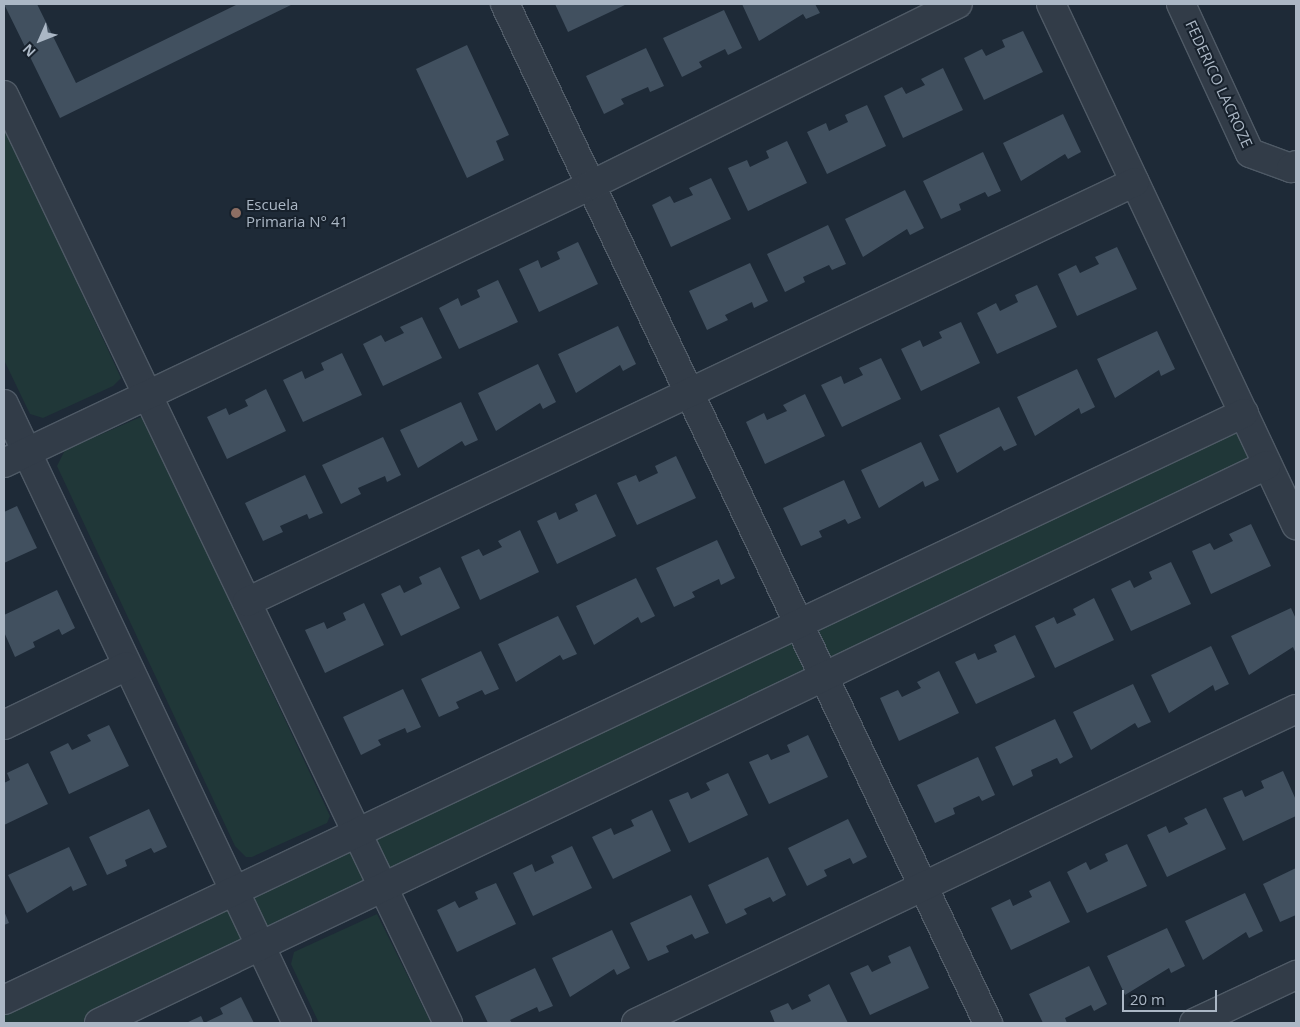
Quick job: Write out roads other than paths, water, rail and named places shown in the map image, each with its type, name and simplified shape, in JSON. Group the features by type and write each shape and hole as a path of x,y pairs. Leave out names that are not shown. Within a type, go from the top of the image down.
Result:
{"street":[{"path":"505,4 988,1023"},
{"path":"15,458 144,395 591,185 958,4"},
{"path":"1051,4 1296,525"},
{"name":"FEDERICO LACROZE","path":"1181,4 1250,153 1294,166"},
{"path":"4,95 144,395 247,602 448,1023"},
{"path":"247,602 1135,182"},
{"path":"4,404 15,458 127,666 297,1023"},
{"path":"4,1000 1244,413"},
{"path":"99,1023 1267,465"},
{"path":"4,725 127,666"},
{"path":"636,1023 1296,709"},
{"path":"1194,1023 1296,975"}],"place":[{"name":"Escuela Primaria N° 41","path":"236,213"}]}
